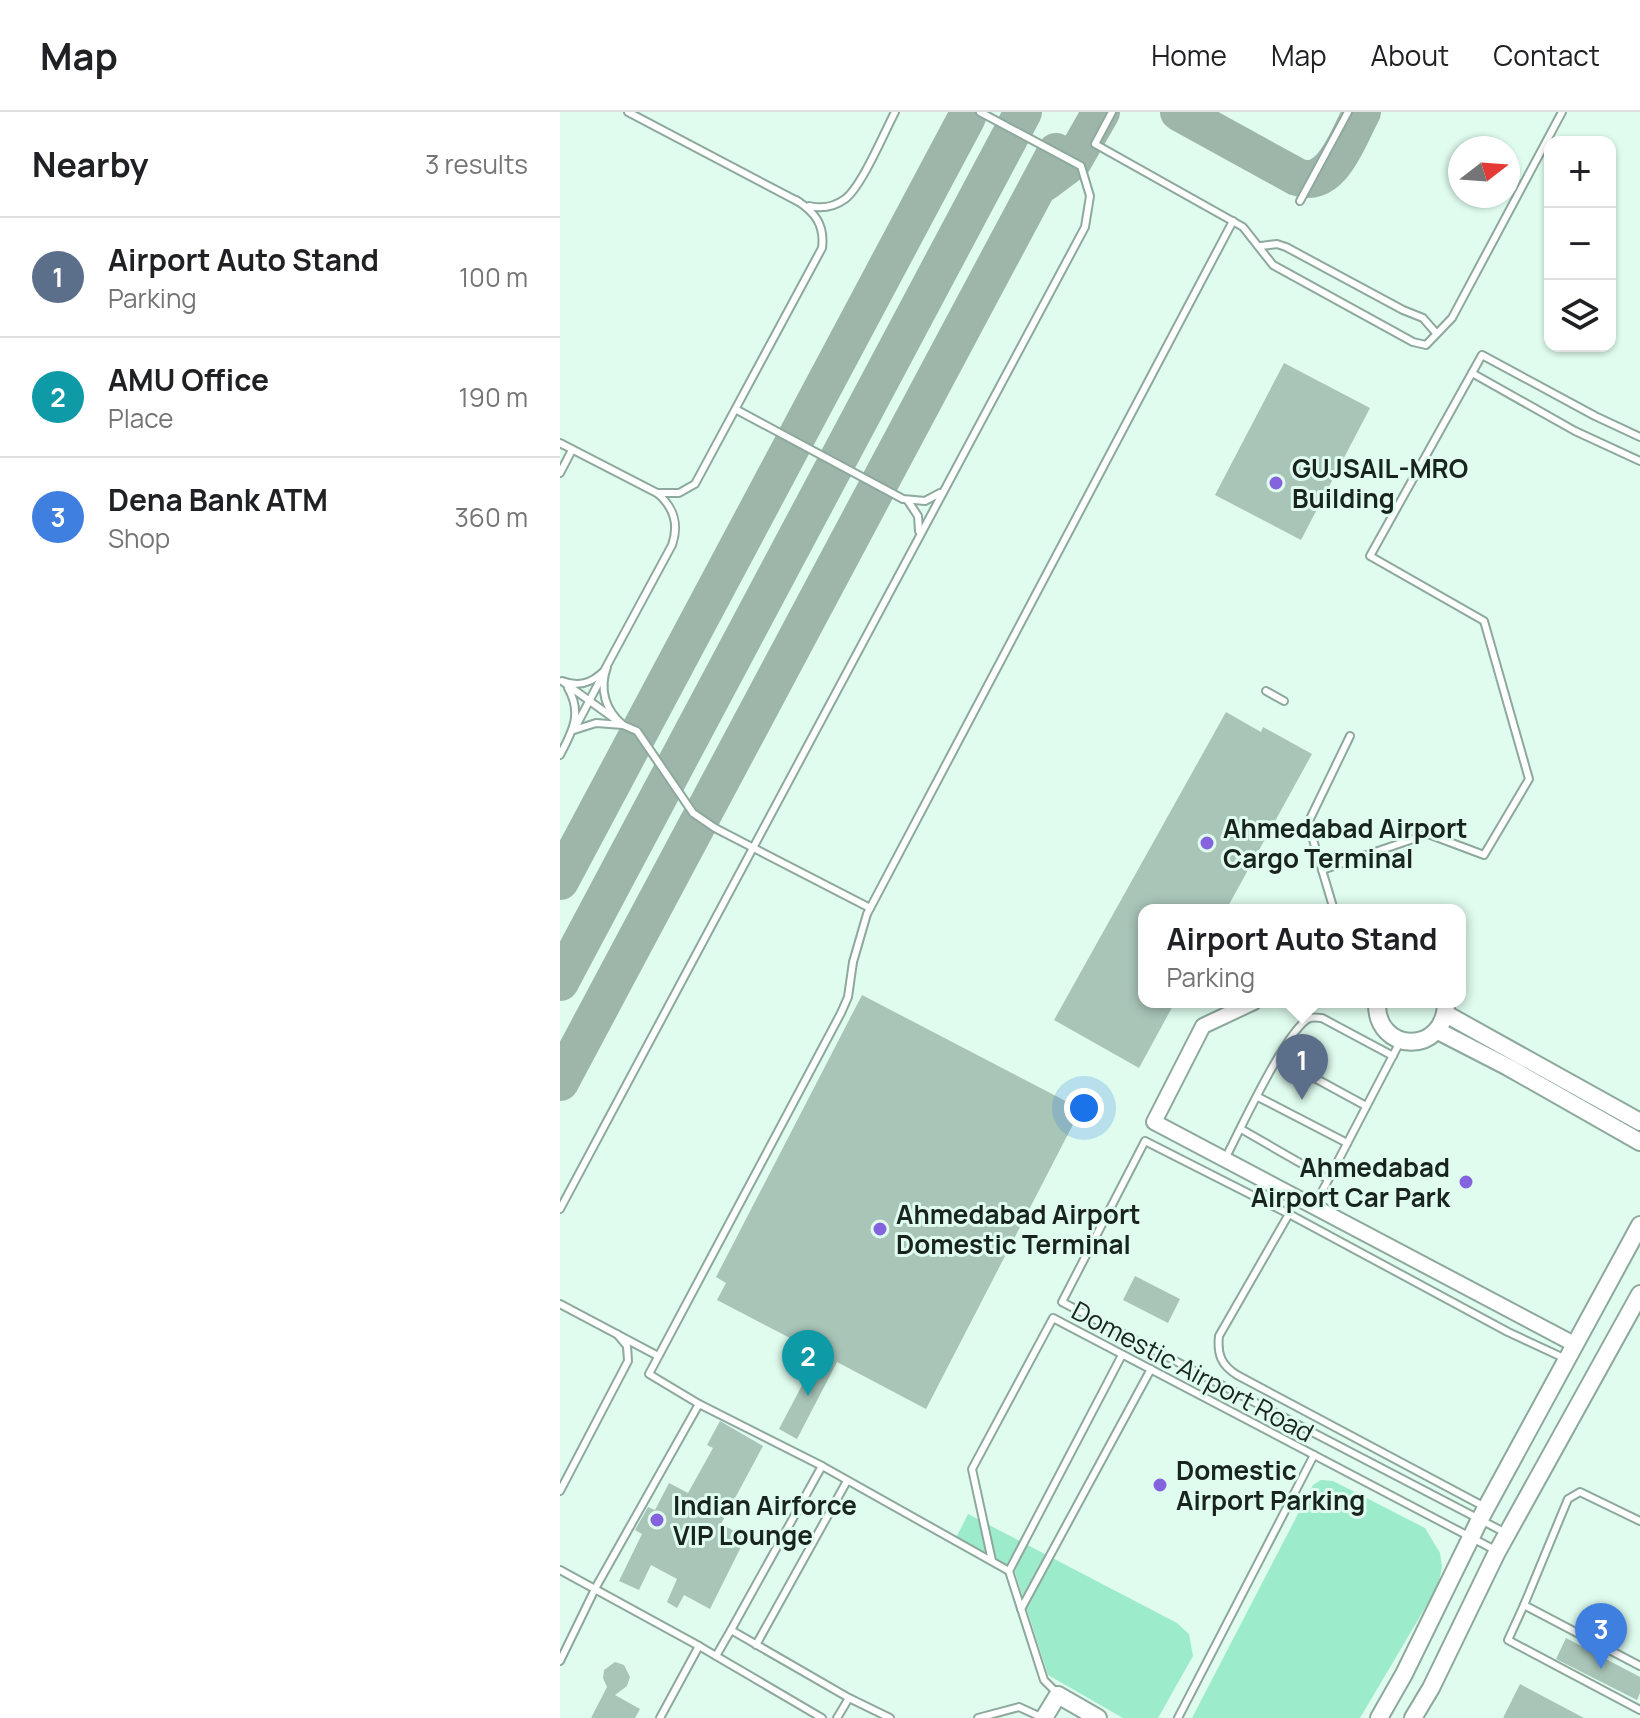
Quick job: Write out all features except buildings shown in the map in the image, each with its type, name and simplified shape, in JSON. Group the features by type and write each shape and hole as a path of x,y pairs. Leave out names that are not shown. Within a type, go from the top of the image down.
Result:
{"main road":[{"path":"1378,1008 1380,1022 1397,1048 1418,1042 1438,1031 1446,1008 1640,1122"},
{"path":"1438,1031 1640,1142"},
{"path":"1379,1718 1483,1513 1640,1225"},
{"path":"1413,1718 1431,1688 1497,1552 1640,1294"},
{"path":"1044,1718 1058,1695 1098,1718"}],"street":[{"path":"1241,1008 1203,1026 1154,1122 1314,1207 1570,1351"}],"lane":[{"path":"628,112 796,200 812,211 823,235 822,248 695,484 679,493 657,493"},
{"path":"796,200 821,208 835,205 846,198 855,188 895,112"},
{"path":"560,1209 1080,236 1090,206 1088,185 1081,166 980,112"},
{"path":"1112,112 1095,144 1247,230 1273,265 1413,342 1426,345 1452,318 1562,112"},
{"path":"1300,201 1348,112"},
{"path":"1009,1571 649,1374 841,1013 848,997 853,962 870,908 1233,221"},
{"path":"1261,246 1272,244 1286,247 1423,318 1436,333"},
{"path":"1322,870 1428,834 1484,855 1529,779 1484,621 1370,556 1482,355 1640,437"},
{"path":"1472,373 1575,431 1640,461"},
{"path":"737,410 905,499 925,501 943,490"},
{"path":"560,443 657,493 671,510 675,524 674,538 560,755"},
{"path":"560,473 572,450"},
{"path":"905,499 918,516 916,542"},
{"path":"561,681 573,684 590,682 607,667"},
{"path":"607,667 603,682 604,698 611,713 623,725"},
{"path":"561,681 623,725 637,731 693,813 753,848 870,908"},
{"path":"561,681 574,700 574,730"},
{"path":"1266,691 1284,701"},
{"path":"574,730 596,723 623,725"},
{"path":"1332,904 1308,823 1350,736"},
{"path":"1224,1160 1278,1058 1300,1026 1310,1018 1322,1018 1397,1048 1314,1207"},
{"path":"1278,1058 1366,1106"},
{"path":"1258,1097 1347,1143"},
{"path":"1241,1129 1328,1179"},
{"name":"Domestic Airport Road","path":"1507,1534 1483,1513 1062,1302 1145,1141 1289,1214 1508,1332 1570,1351"},
{"path":"1289,1214 1219,1336 1221,1361 1237,1375 1483,1513"},
{"path":"560,1304 658,1356"},
{"name":"Domestic Airport Road","path":"992,1561 972,1469 1053,1318 1497,1552"},
{"path":"560,1491 628,1361 627,1346 617,1334"},
{"path":"1058,1695 1044,1680 1009,1571 1122,1355"},
{"path":"1020,1610 1151,1369"},
{"path":"560,1661 596,1587 699,1404"},
{"name":"Domestic Airport Road","path":"1178,1718 1314,1455"},
{"path":"716,1656 822,1466"},
{"path":"756,1645 847,1481"},
{"path":"1640,1521 1580,1492 1568,1499 1508,1640 1640,1710"},
{"path":"560,1570 596,1587 822,1718"},
{"path":"1524,1605 1640,1666"},
{"path":"731,1630 890,1718"},
{"path":"660,1718 699,1646"},
{"path":"837,1718 849,1698"},
{"path":"978,1718 1019,1707 1044,1718"}],"green space":[{"path":"1321,1480 1333,1481 1425,1528 1440,1553 1442,1567 1438,1586 1360,1718 1192,1718 1313,1485"},
{"path":"968,1514 1177,1623 1189,1634 1193,1656 1158,1718 1123,1718 1048,1675 1014,1569 956,1538"}],"taxiway":[{"path":"560,982 1023,112"},
{"path":"1045,182 1073,161 1101,112"},
{"path":"1179,112 1297,177 1309,179 1320,176 1337,159 1362,112"},
{"path":"560,881 967,117"},
{"path":"560,1082 1056,152"}],"place":[{"name":"GUJSAIL-MRO Building","path":"1276,483"},
{"name":"Ahmedabad Airport Cargo Terminal","path":"1207,843"},
{"name":"Airport Auto Stand","path":"1302,1100"},
{"name":"Ahmedabad Airport Car Park","path":"1466,1182"},
{"name":"Ahmedabad Airport Domestic Terminal","path":"880,1229"},
{"name":"AMU Office","path":"808,1396"},
{"name":"Domestic Airport Parking","path":"1160,1485"},
{"name":"Indian Airforce VIP Lounge","path":"657,1520"},
{"name":"Dena Bank ATM","path":"1601,1669"}]}
